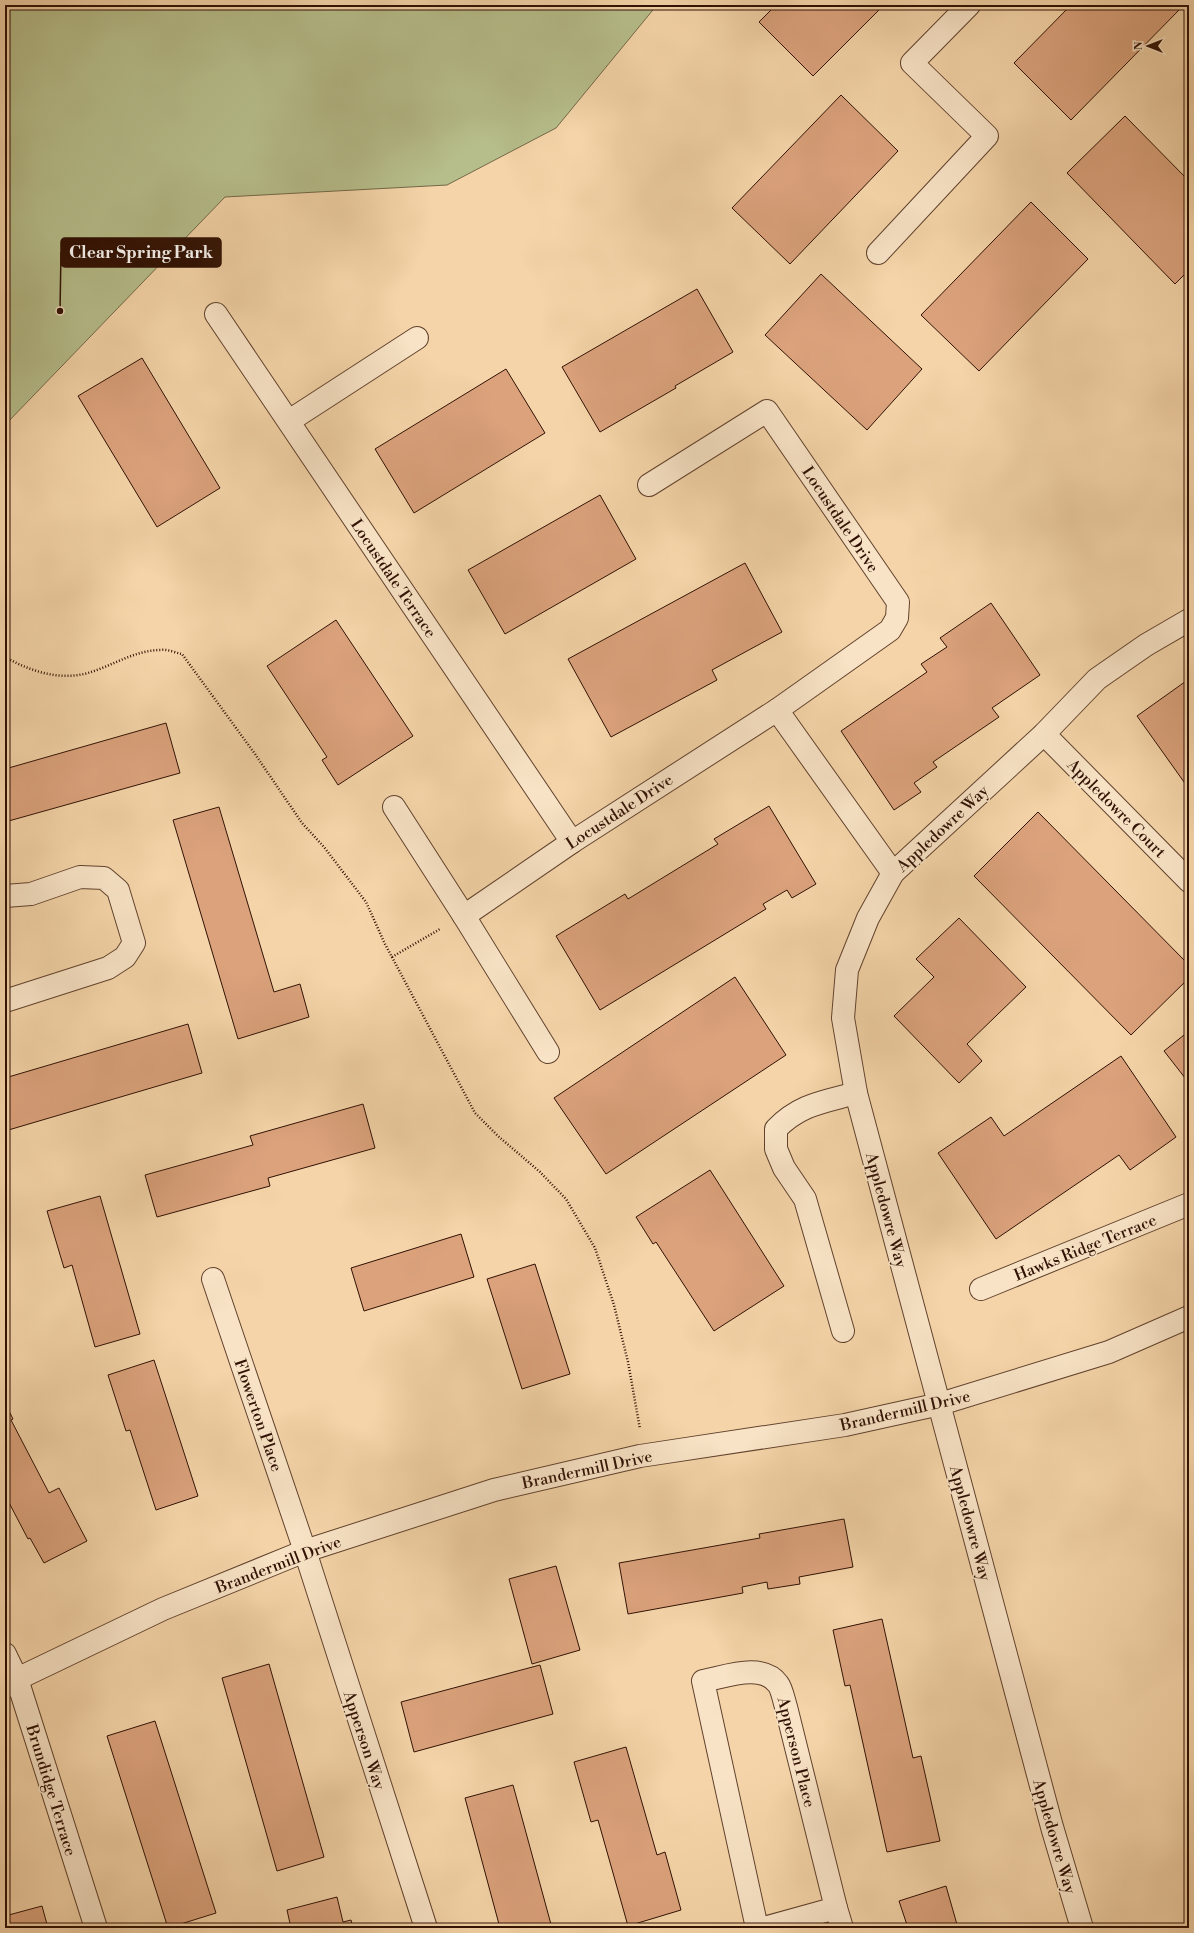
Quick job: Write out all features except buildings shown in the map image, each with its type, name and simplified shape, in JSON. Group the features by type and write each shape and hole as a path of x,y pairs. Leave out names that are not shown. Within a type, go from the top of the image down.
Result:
{"street":[{"path":"878,253 987,136 912,63 969,5"},
{"name":"Locustdale Terrace","path":"216,314 572,842"},
{"path":"289,422 417,338"},
{"name":"Locustdale Drive","path":"464,916 572,842 777,710 890,630 897,618 898,602 767,411 649,485"},
{"name":"Appledowre Way","path":"1082,1928 1052,1827 856,1093 843,1018 846,970 868,918 893,872 1044,734 1097,679 1146,645 1189,620"},
{"path":"777,710 893,872"},
{"name":"Appledowre Court","path":"1044,734 1189,881"},
{"path":"394,807 464,916 548,1052"},
{"path":"5,896 31,894 80,877 104,878 118,890 134,943 125,957 108,968 5,1001"},
{"path":"843,1331 805,1198 784,1168 776,1149 776,1129 788,1116 805,1107 856,1093"},
{"name":"Hawks Ridge Terrace","path":"981,1289 1189,1204"},
{"name":"Flowerton Place","path":"213,1279 305,1551"},
{"name":"Brandermill Drive","path":"11,1683 163,1609 305,1551 494,1490 645,1455 845,1425 940,1404 1109,1352 1189,1317"},
{"name":"Apperson Way","path":"305,1551 426,1928"},
{"name":"Brundidge Terrace","path":"5,1654 11,1683 96,1928"},
{"name":"Apperson Place","path":"757,1928 704,1680 749,1672 766,1674 778,1684 786,1708 839,1918 764,1928"}],"path":[{"path":"5,657 31,670 58,676 87,674 144,652 163,649 182,654 255,754 302,824 324,847 366,902 392,957 475,1113 498,1136 540,1172 566,1199 595,1248 614,1305 628,1362 645,1455"},
{"path":"392,957 464,916"}],"green space":[{"path":"5,5 657,5 556,128 447,185 225,197 5,425"}],"place":[{"name":"Clear Spring Park","path":"60,311"}]}
